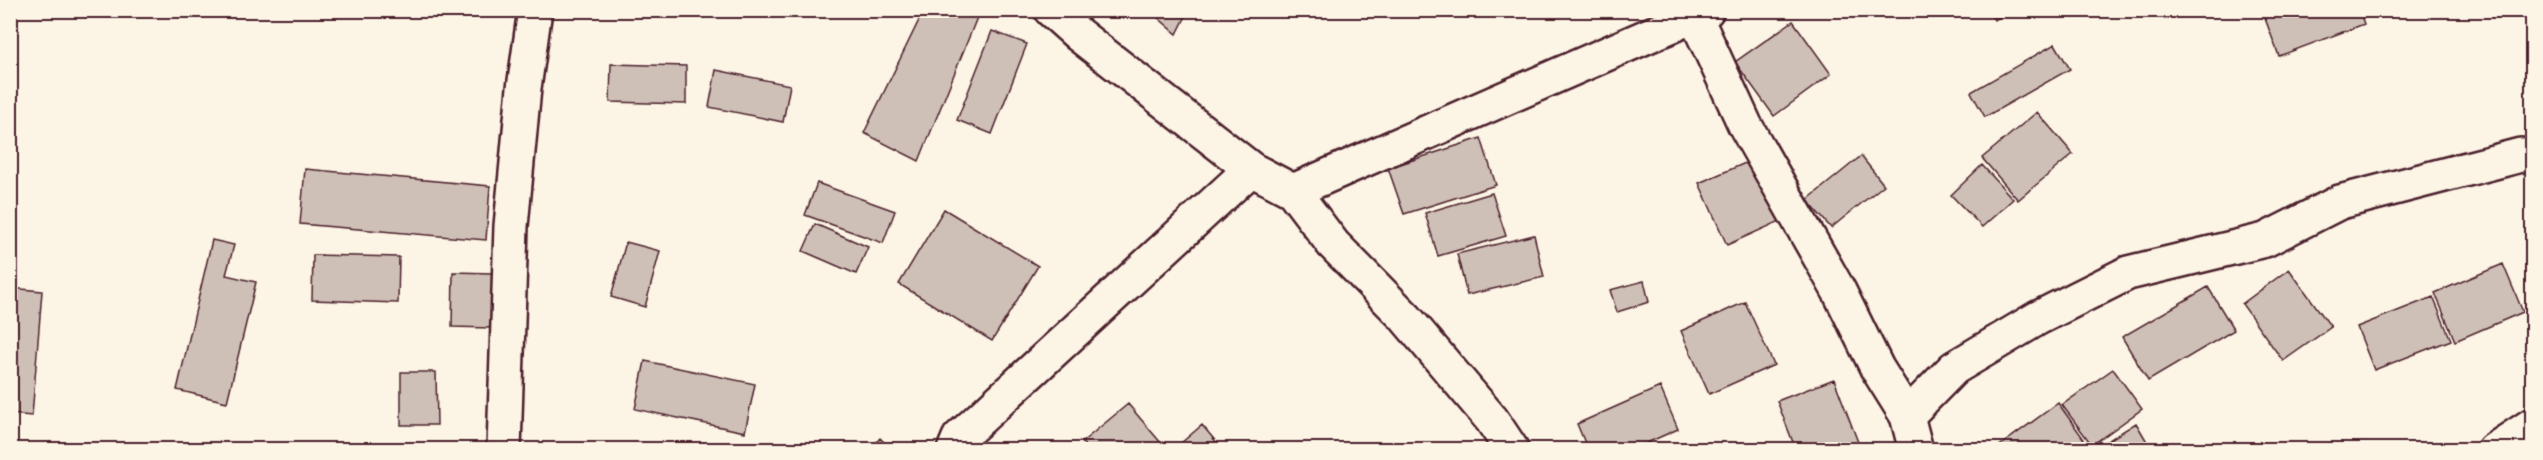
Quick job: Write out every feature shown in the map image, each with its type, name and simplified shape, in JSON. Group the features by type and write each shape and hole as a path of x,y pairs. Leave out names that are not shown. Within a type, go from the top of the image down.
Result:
{"street":[{"path":"504,450 512,226 524,88 535,10"},
{"path":"1052,10 1079,35 1251,169 1293,191 1333,244 1405,317 1491,420 1512,450"},
{"path":"1293,191 1657,21 1701,13 1745,124 1839,291 1877,368 1907,416 1916,450"},
{"path":"1907,416 1954,368 2038,318 2128,273 2265,240 2340,202 2521,155"},
{"path":"954,450 959,438 1251,169"},
{"path":"2494,450 2532,425"}],"building":[{"path":"924,10 980,10 919,161 864,133"},
{"path":"1149,10 1189,10 1177,34"},
{"path":"1989,10 2014,10 1994,20"},
{"path":"2268,10 2359,10 2364,24 2279,56 2263,13"},
{"path":"1793,21 1831,74 1774,116 1735,62"},
{"path":"992,31 1027,44 992,134 957,120"},
{"path":"2055,44 2070,69 1985,117 1971,92"},
{"path":"611,64 686,66 686,104 610,102"},
{"path":"716,70 790,85 783,122 709,107"},
{"path":"2037,112 2073,154 2018,200 1982,158"},
{"path":"1481,138 1496,185 1404,214 1388,168"},
{"path":"1861,156 1884,185 1831,228 1807,200"},
{"path":"1757,158 1785,219 1727,245 1699,183"},
{"path":"1982,165 2013,199 1982,227 1951,195"},
{"path":"305,169 490,186 486,240 300,224"},
{"path":"817,183 895,211 883,243 805,215"},
{"path":"1492,193 1506,236 1438,256 1425,213"},
{"path":"944,209 1038,266 992,341 899,284"},
{"path":"815,224 868,247 856,274 803,251"},
{"path":"1534,235 1544,277 1467,295 1457,254"},
{"path":"212,240 234,245 226,275 256,282 227,402 177,390"},
{"path":"626,242 660,251 645,307 611,297"},
{"path":"313,255 399,257 398,303 312,300"},
{"path":"2503,264 2523,312 2455,341 2435,293"},
{"path":"2289,269 2331,327 2283,361 2242,304"},
{"path":"453,272 492,273 491,328 452,327"},
{"path":"1644,281 1649,302 1617,312 1610,290"},
{"path":"2208,287 2234,330 2148,381 2122,337"},
{"path":"10,288 42,291 32,416 10,414"},
{"path":"2433,297 2451,340 2374,370 2357,327"},
{"path":"1745,302 1774,365 1709,394 1681,331"},
{"path":"645,361 755,384 745,432 635,409"},
{"path":"2113,369 2142,409 2092,445 2062,405"},
{"path":"401,372 436,372 437,425 401,425"},
{"path":"1834,379 1861,450 1796,450 1777,401"},
{"path":"1660,387 1678,429 1631,450 1588,450 1577,424"},
{"path":"2058,403 2086,442 2076,450 1994,450"},
{"path":"1128,404 1167,450 1088,450 1082,442"},
{"path":"2136,423 2152,450 2093,450"},
{"path":"1202,425 1223,450 1173,450"},
{"path":"880,438 892,450 869,450"}]}
